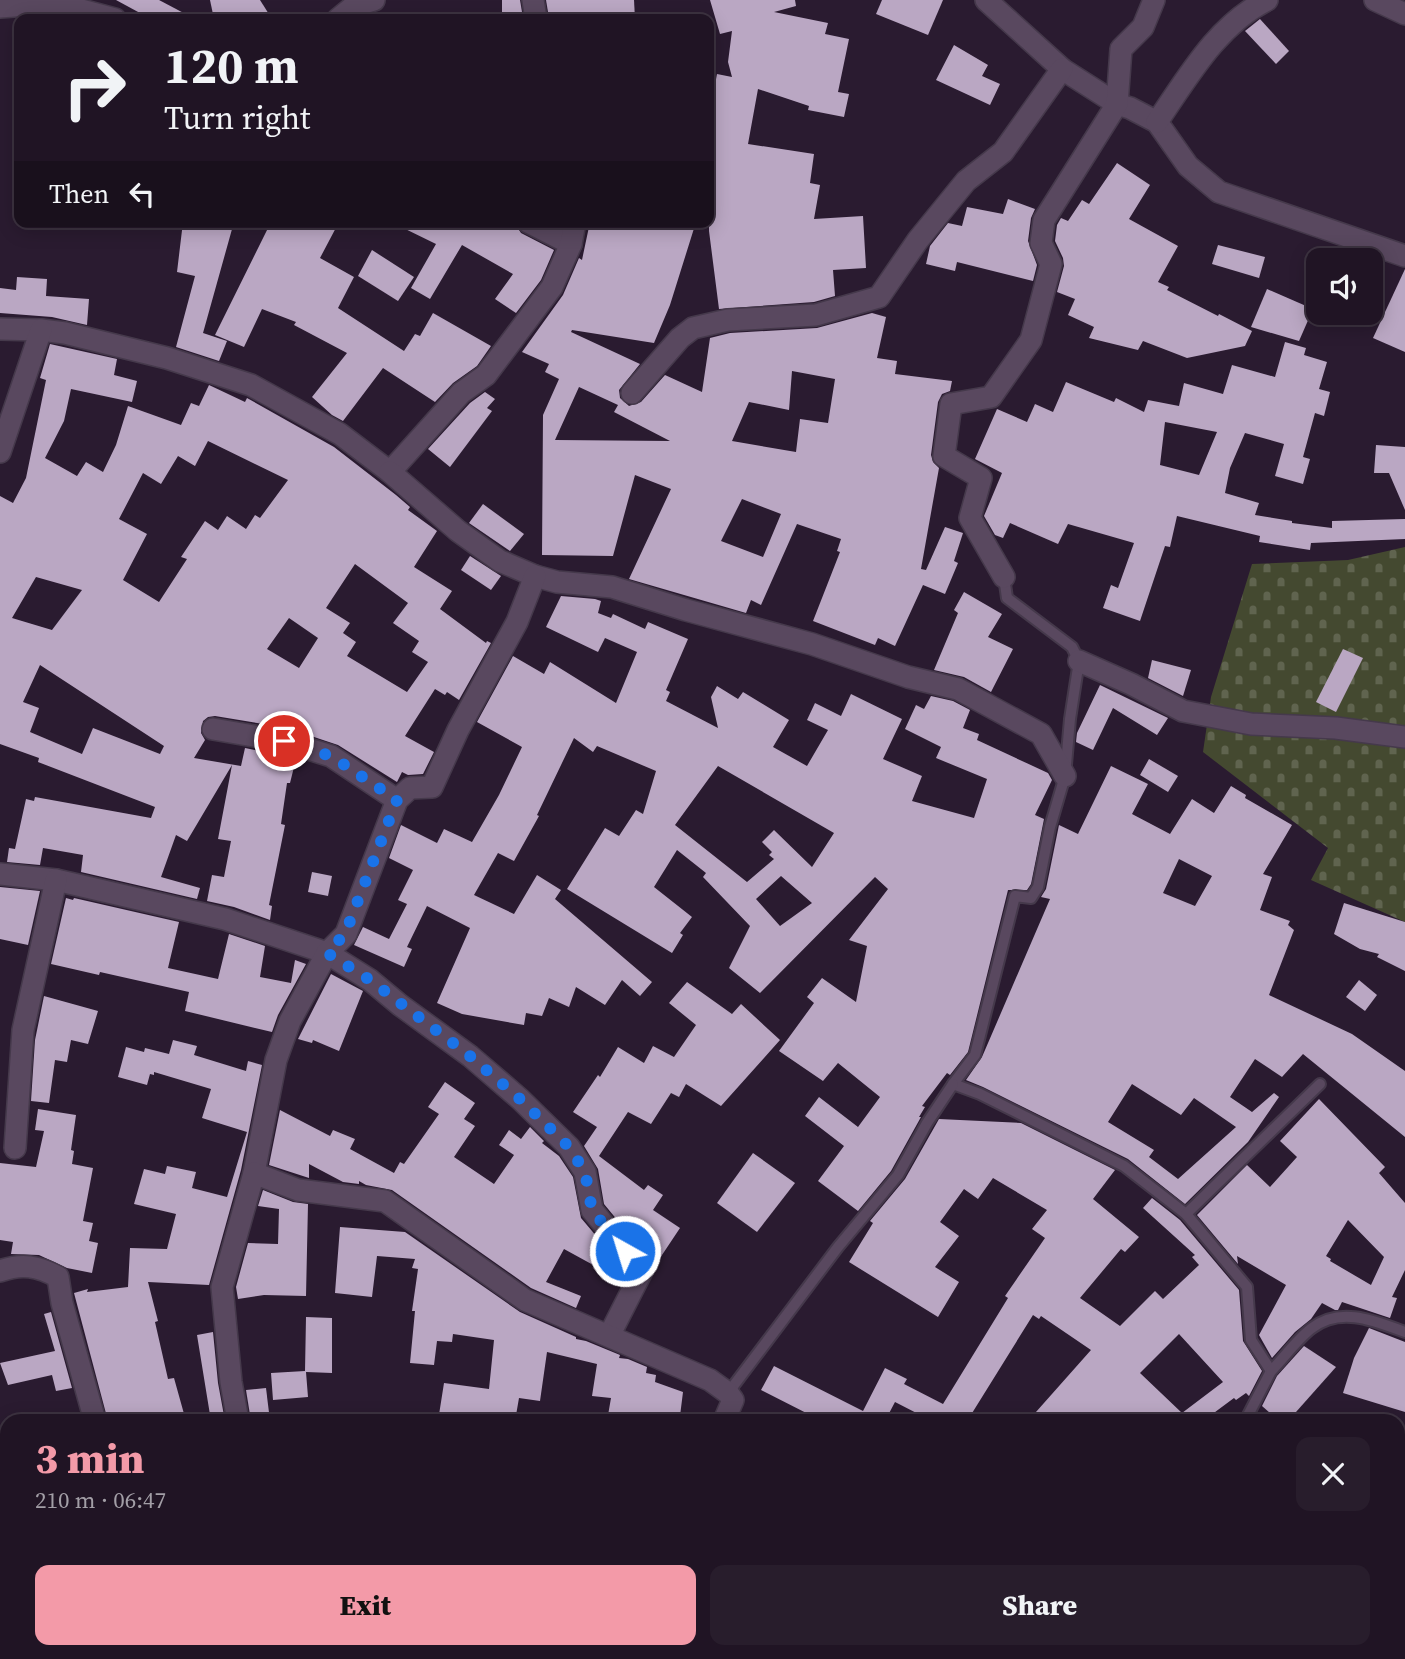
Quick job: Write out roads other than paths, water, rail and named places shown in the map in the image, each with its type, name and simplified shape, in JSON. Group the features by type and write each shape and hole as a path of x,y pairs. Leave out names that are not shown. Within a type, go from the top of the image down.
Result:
{"street":[{"path":"344,14 354,6 374,0"},
{"path":"986,0 1062,69 1117,104 1157,122 1188,166 1219,192 1405,256"},
{"path":"1004,577 970,519 981,478 944,456 951,404 992,397 1031,340 1051,264 1041,243 1044,220 1117,104 1121,49 1143,27 1154,0"},
{"path":"1157,122 1205,52 1248,10 1267,0"},
{"path":"1375,0 1405,13"},
{"path":"0,7 55,3 96,14"},
{"path":"632,393 680,338 694,328 728,320 816,315 879,297 918,240 966,181 1003,152 1062,69"},
{"path":"540,228 571,244"},
{"path":"390,472 461,393 486,375 552,287 571,244 574,228"},
{"path":"0,329 65,333 167,358 251,385 340,434 390,472 458,531 500,561 557,582 612,587 812,644 908,677 958,689 1041,734 1065,776"},
{"path":"0,452 41,330"},
{"path":"237,1414 222,1287 254,1173 275,1060 290,1021 327,953 345,934 397,800 410,788 432,787 458,730 517,622 535,576"},
{"path":"1079,661 1183,711 1251,724 1336,728 1405,737"},
{"path":"213,729 284,741 331,756 397,800"},
{"path":"0,874 56,880 225,919 327,953 370,980 470,1056 520,1099 569,1147 585,1172 592,1210 642,1271 610,1334"},
{"path":"15,1148 23,1030 56,880"},
{"path":"254,1173 298,1190 385,1201 525,1300 610,1334 710,1380 733,1400 727,1414"},
{"path":"0,1271 11,1266 38,1266 58,1277 62,1303 93,1414"}],"lane":[{"path":"728,1393 838,1247 898,1175 926,1123 975,1055 1015,896 1031,898 1038,887 1050,827 1065,776 1079,661 1072,647 1007,598 1004,577"},
{"path":"953,1084 980,1094 1124,1166 1186,1214 1247,1287 1251,1340 1271,1371"},
{"path":"1186,1214 1320,1084"},
{"path":"1249,1414 1271,1371 1312,1327 1334,1317 1370,1319 1405,1332"}]}
